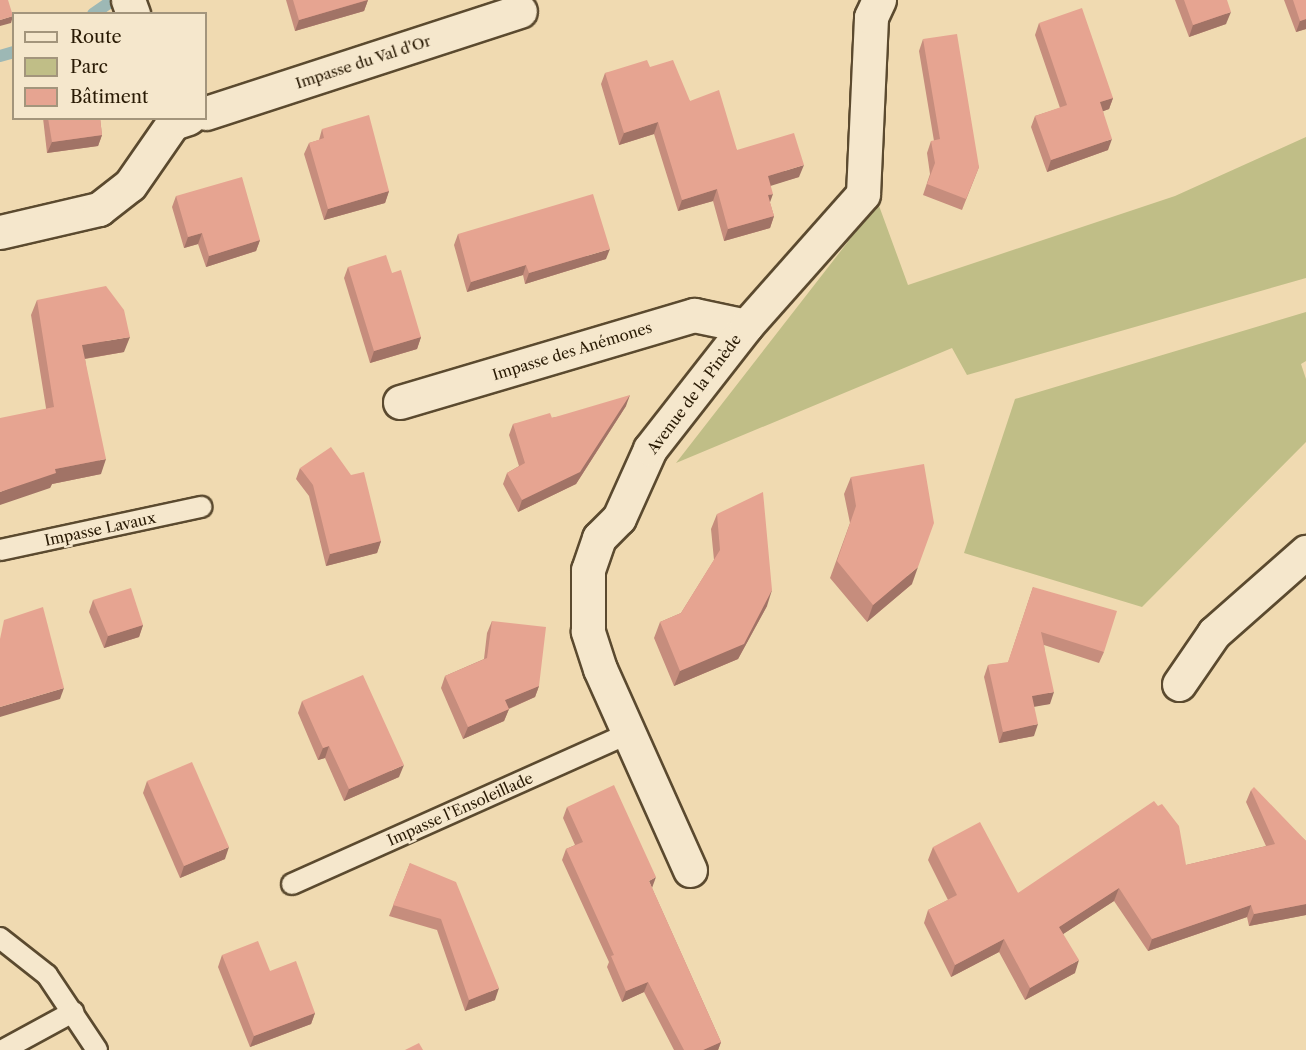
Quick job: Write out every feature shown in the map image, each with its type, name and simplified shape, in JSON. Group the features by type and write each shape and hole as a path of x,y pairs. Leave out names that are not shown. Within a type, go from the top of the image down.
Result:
{"street":[{"name":"Avenue de la Pinède","path":"690,870 628,734 588,631 588,570 599,538 619,519 650,448 746,326 863,194 872,17 879,0"},
{"name":"Impasse du Val d'Or","path":"207,113 520,11"},
{"path":"0,232 99,209 130,185 177,120"},
{"name":"Impasse des Anémones","path":"400,402 694,315 746,326"},
{"path":"1179,684 1214,633 1306,552"}],"lane":[{"name":"Impasse Lavaux","path":"0,550 201,507"},
{"name":"Impasse l’Ensoleillade","path":"292,884 628,734"},
{"path":"0,938 47,975 97,1050"},
{"path":"3,1050 73,1012"}],"green space":[{"path":"1306,137 1306,278 967,375 952,348 676,463 878,203 908,285 1175,196"},
{"path":"1306,312 1306,361 1301,364 1306,379 1306,442 1142,607 964,553 1015,399"}],"building":[{"path":"0,0 8,0 12,16 0,20"},
{"path":"293,0 367,0 299,20"},
{"path":"1184,0 1227,0 1231,12 1193,25"},
{"path":"1293,0 1306,0 1306,19 1300,21"},
{"path":"1082,8 1113,98 1100,102 1112,139 1051,160 1035,116 1067,105 1039,23"},
{"path":"957,34 979,167 966,199 927,184 935,163 931,141 940,139 923,39"},
{"path":"647,60 650,67 673,60 690,101 719,90 737,150 794,133 804,165 768,176 773,194 768,195 774,216 728,229 717,189 682,200 658,122 624,133 605,73"},
{"path":"369,115 389,191 328,209 309,143 324,138 322,129"},
{"path":"48,120 100,120 102,135 52,142"},
{"path":"242,177 260,240 209,256 202,233 188,237 176,196"},
{"path":"593,194 610,249 529,273 526,265 471,282 458,234"},
{"path":"386,255 392,273 401,270 421,337 374,351 348,267"},
{"path":"106,286 124,310 130,337 82,345 106,459 55,469 56,473 0,492 0,418 54,407 37,300"},
{"path":"630,395 580,472 522,500 507,473 525,463 513,424 550,413 552,418"},
{"path":"331,447 351,475 364,472 381,541 330,554 313,485 300,468"},
{"path":"924,464 934,523 918,567 873,605 837,561 856,506 851,477"},
{"path":"763,492 772,590 744,644 680,671 660,622 681,613 720,550 717,514"},
{"path":"1033,587 1117,611 1104,652 1041,632 1054,692 1032,696 1038,724 1003,732 988,665 1008,662"},
{"path":"131,588 143,625 108,636 93,600"},
{"path":"43,607 64,688 0,707 0,639 4,620"},
{"path":"492,621 546,627 539,686 505,700 509,709 468,727 445,676 487,658"},
{"path":"363,675 404,765 349,789 329,746 323,748 302,701"},
{"path":"192,762 229,847 184,866 147,781"},
{"path":"614,785 656,877 649,881 721,1042 703,1050 684,1050 648,982 626,991 611,956 614,955 566,849 583,842 567,807"},
{"path":"1254,787 1306,841 1306,904 1254,914 1251,905 1152,939 1119,888 1059,927 1079,960 1030,988 1004,939 955,965 928,910 957,895 933,847 980,822 1018,893 1154,801 1158,806 1162,804 1179,826 1186,865 1275,844 1251,790"},
{"path":"410,863 456,882 499,988 469,1000 441,919 393,905"},
{"path":"258,941 270,971 296,961 315,1013 254,1036 222,955"},
{"path":"419,1043 423,1050 405,1050"}],"waterway":[{"path":"96,12 113,0"},
{"path":"0,56 12,53"}]}
